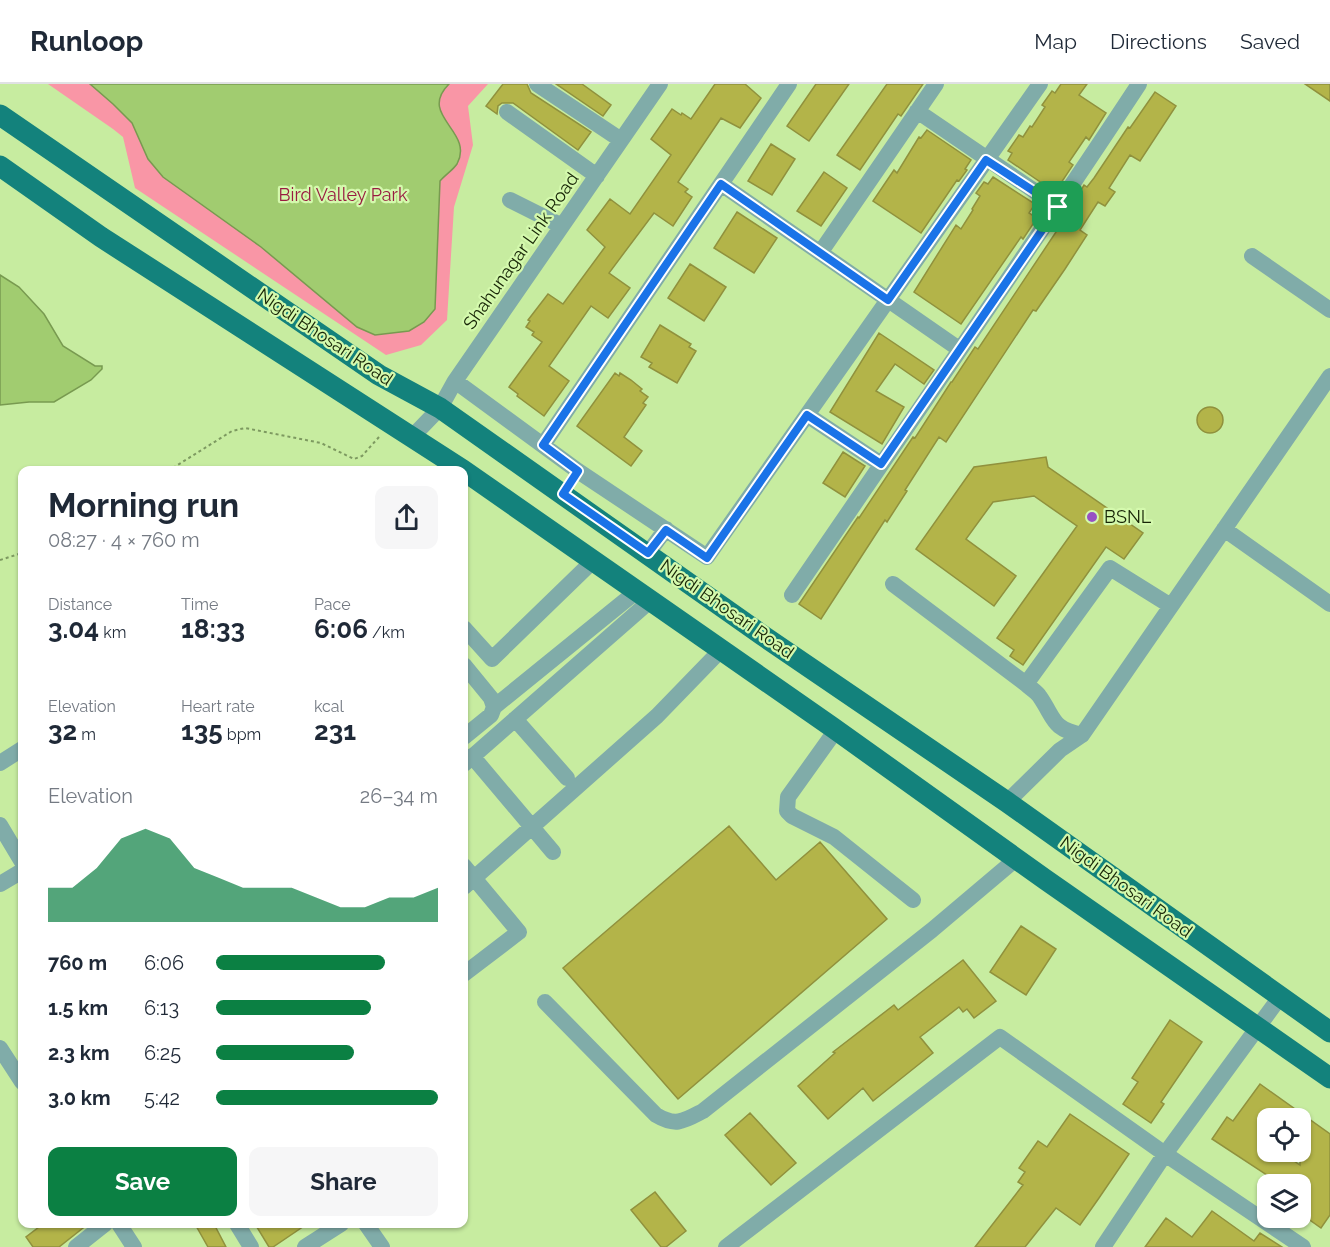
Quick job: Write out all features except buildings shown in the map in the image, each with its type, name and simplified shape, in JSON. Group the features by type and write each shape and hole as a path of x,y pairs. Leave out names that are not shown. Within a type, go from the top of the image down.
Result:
{"main road":[{"name":"Nigdi Bhosari Road","path":"0,115 379,375 440,408 762,635 1007,802 1330,1032"},
{"name":"Nigdi Bhosari Road","path":"0,166 101,237 391,423 451,466"},
{"name":"Nigdi Bhosari Road","path":"468,478 644,596 1330,1078"}],"street":[{"path":"537,84 621,140"},
{"name":"Shahunagar Link Road","path":"412,437 440,408 455,381 660,84"},
{"path":"543,445 789,84"},
{"path":"820,253 936,84"},
{"path":"455,381 578,471 707,558 1040,84"},
{"path":"792,595 1058,207 1139,84"},
{"path":"917,111 1058,207"},
{"path":"507,112 597,176"},
{"path":"721,184 959,349"},
{"path":"510,200 562,226"},
{"path":"1252,256 1330,310"},
{"path":"1007,802 1060,750 1082,735 1330,376"},
{"path":"807,415 881,464"},
{"path":"563,494 578,471"},
{"path":"648,553 666,530"},
{"path":"1224,530 1330,604"},
{"path":"468,632 492,659 593,561"},
{"path":"1026,684 1110,568 1171,606"},
{"path":"893,584 1040,696 1059,728 1082,735"},
{"path":"468,734 491,715 494,707 644,596"},
{"path":"553,852 532,826 468,760 515,719 644,596"},
{"path":"468,876 532,826 657,716 721,650"},
{"path":"468,670 491,698 494,707"},
{"path":"515,719 567,778"},
{"path":"836,730 788,797 786,803 788,811 792,816 834,837 913,900"},
{"path":"0,763 18,752"},
{"path":"0,825 18,855"},
{"path":"545,1002 656,1115 673,1123 685,1120 703,1111 932,930 1016,859"},
{"path":"0,884 18,873"},
{"path":"468,878 519,932 468,971"},
{"path":"1103,1247 1165,1154 1280,997"},
{"path":"726,1247 1000,1036 1165,1154 1303,1247"},
{"path":"0,1048 18,1076"},
{"path":"76,1247 100,1228"},
{"path":"122,1228 134,1247"},
{"path":"239,1228 251,1247"},
{"path":"304,1247 335,1228"},
{"path":"369,1228 382,1247"}],"path":[{"path":"176,466 232,431 245,428 321,443 357,459 391,423"},
{"path":"0,560 18,554"}],"green space":[{"name":"Bird Valley Park","path":"48,84 488,84 468,106 473,145 454,207 447,320 421,345 386,355 135,188 123,137"}],"shaded area":[{"name":"Bird Valley Park","path":"90,84 449,84 441,95 439,105 442,115 459,142 461,152 457,164 440,181 435,309 424,322 409,331 375,335 357,327 261,247 163,177 148,159 132,123"},
{"path":"0,275 19,287 44,314 63,346 95,366 102,366 102,369 91,380 54,402 0,405"}],"place":[{"name":"BSNL","path":"1092,517"}],"route":[{"path":"986,160 1058,207 881,464 807,415 707,558 666,530 648,553 563,494 578,471 543,445 721,184 888,300 986,160"}]}
